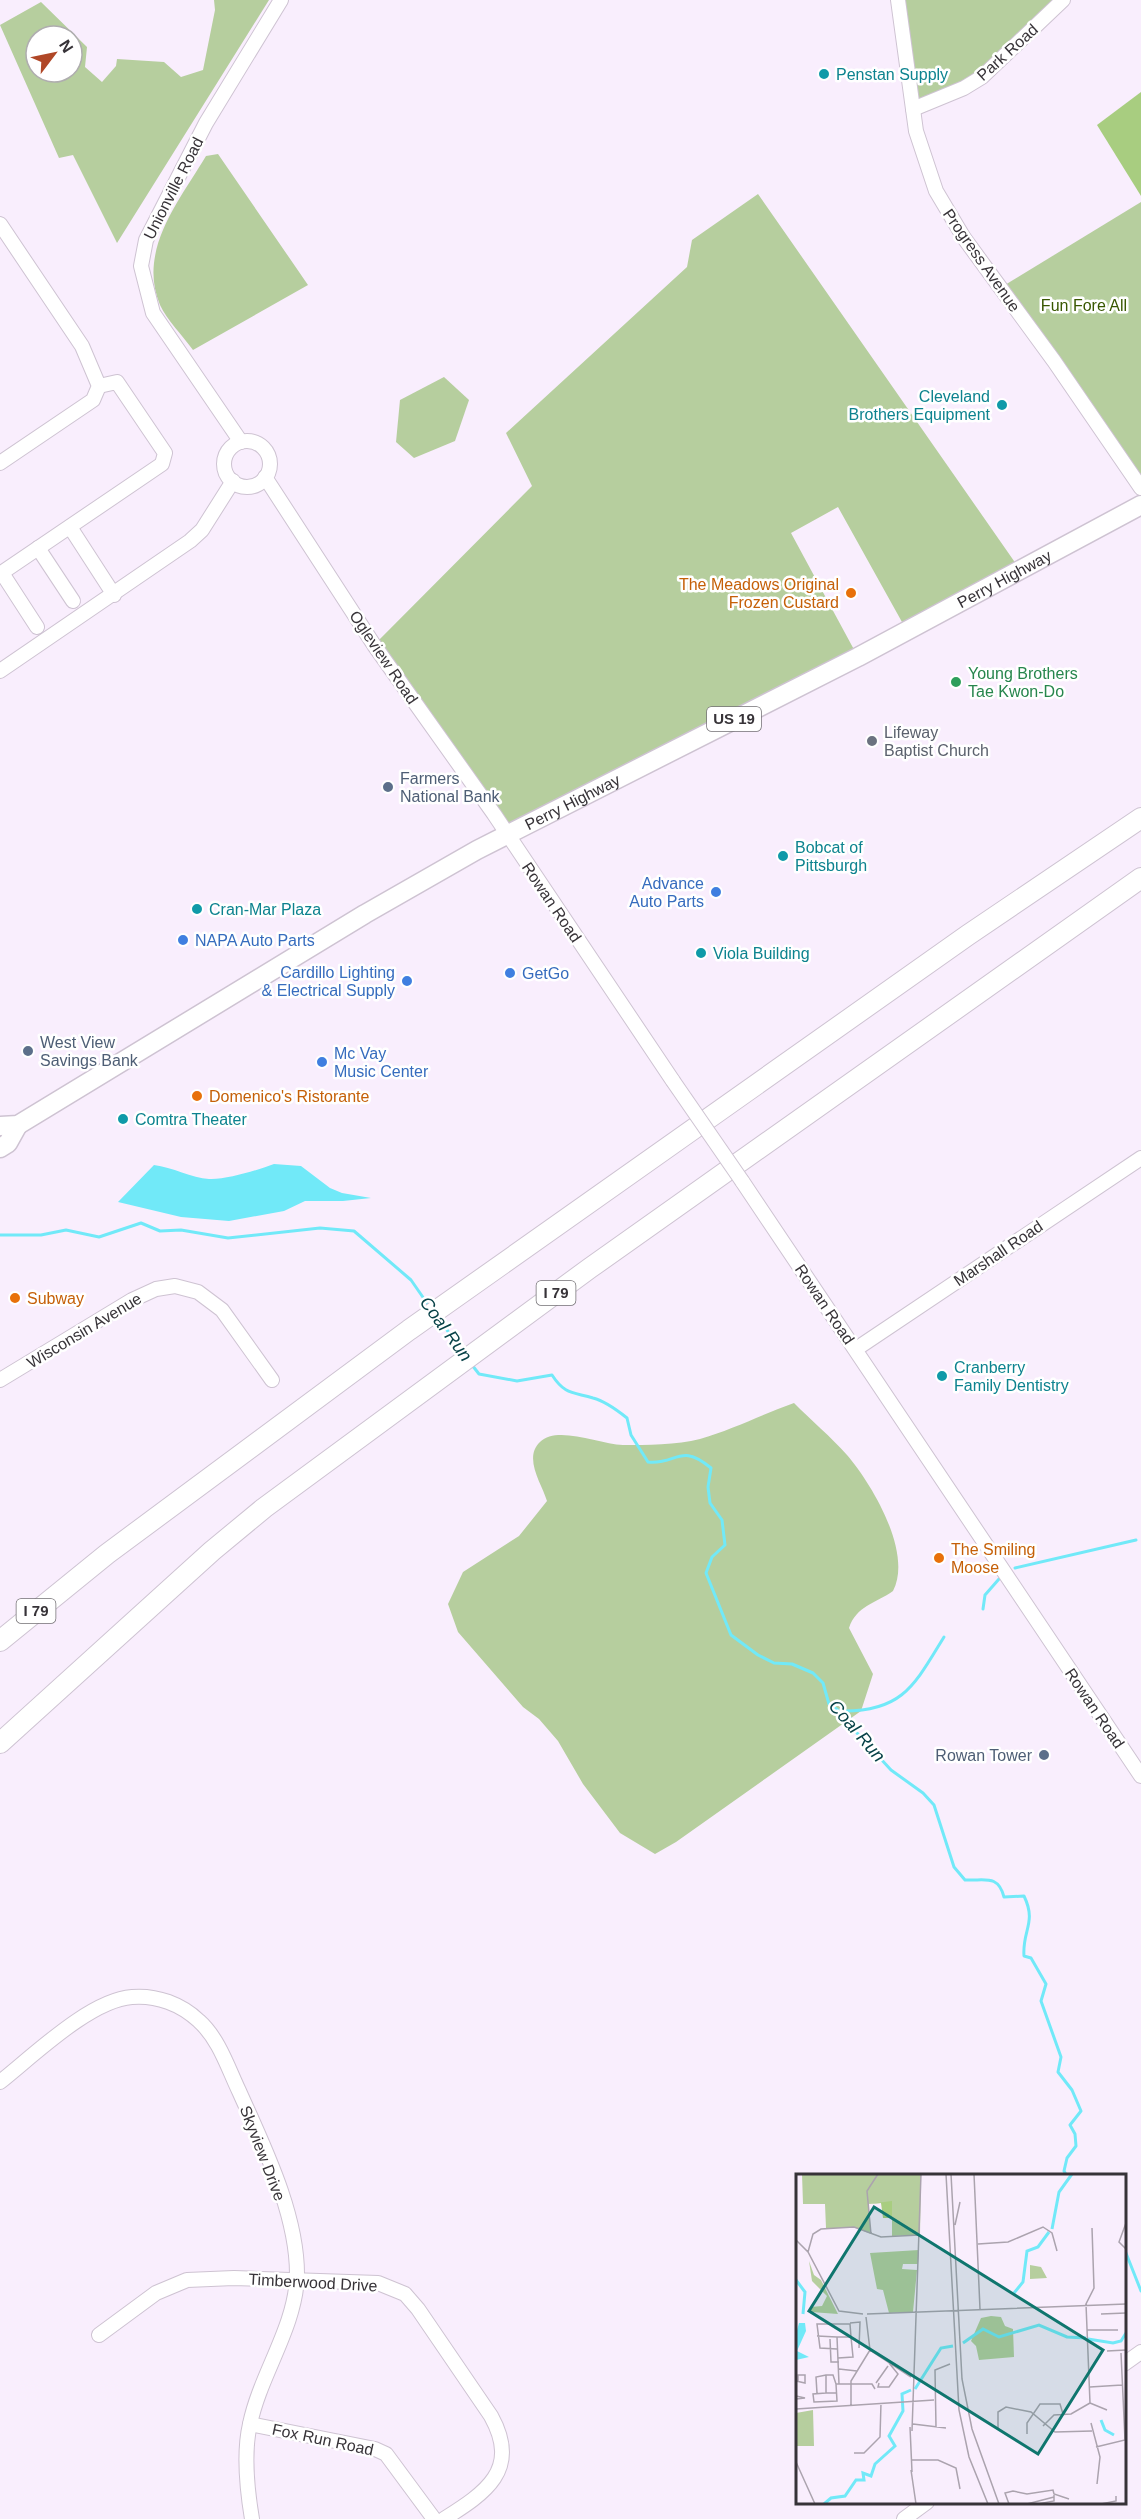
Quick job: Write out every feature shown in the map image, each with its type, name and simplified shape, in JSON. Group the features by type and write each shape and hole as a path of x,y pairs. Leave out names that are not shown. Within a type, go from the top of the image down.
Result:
{"highway":[{"name":"I 79","path":"0,1641 107,1554 409,1330 968,935 1141,818"},
{"name":"I 79","path":"0,1743 212,1551 264,1508 590,1268 1141,878"}],"main road":[{"name":"Perry Highway","path":"0,1148 8,1143 9,1126 389,900 507,834 858,657 1141,505"}],"street":[{"name":"Unionville Road","path":"241,442 153,313 141,266 146,240 201,133 280,0"},
{"name":"Progress Avenue","path":"898,0 913,109 927,169 954,223 1141,488"},
{"name":"Park Road","path":"913,109 964,88 982,77 1063,0"},
{"path":"0,224 82,346 99,386 93,400 0,463"},
{"path":"37,627 1,574 162,464 165,453 117,382 99,386"},
{"path":"251,441 264,449 269,462 265,477 254,485 246,486 232,481 228,476 224,461 231,448 241,442 251,441"},
{"name":"Ogleview Road","path":"265,477 374,645 507,834"},
{"path":"0,670 114,595 202,530 232,481"},
{"path":"70,527 114,595"},
{"path":"38,548 72,601"},
{"name":"Rowan Road","path":"507,834 856,1349 1141,1776"},
{"name":"Marshall Road","path":"856,1349 1141,1158"},
{"name":"Wisconsin Avenue","path":"0,1380 132,1300 156,1289 175,1286 198,1292 222,1310 272,1380"},
{"name":"Skyview Drive","path":"0,2082 77,2023 114,2001 131,1997 153,1997 177,2005 199,2021 214,2039 269,2159 289,2227 297,2279 291,2308 250,2424 247,2475 252,2519"},
{"name":"Timberwood Drive","path":"99,2335 156,2293 187,2280 297,2279 378,2283 405,2294 491,2416 502,2445 497,2473 483,2494 444,2519"},
{"path":"1126,2363 1141,2352"},
{"name":"Fox Run Road","path":"250,2424 375,2449 386,2454 434,2519"},
{"path":"904,2519 924,2504"}],"green space":[{"path":"214,0 269,0 117,243 73,155 59,158 26,84 84,84 84,44 87,47 85,67 102,82 116,66 117,59 164,62 181,77 203,70 215,10"},
{"path":"895,0 1063,0 989,70 913,109"},
{"path":"41,2 63,24 24,24 24,79 0,25"},
{"path":"1141,92 1141,196 1097,125"},
{"path":"218,154 308,285 193,350 160,305 154,285 154,265 158,245 174,208 206,156"},
{"path":"758,194 1021,571 907,631 838,507 791,533 858,657 507,834 374,645 532,486 506,433 687,267 692,240"},
{"name":"Fun Fore All","path":"1141,202 1141,488 1000,288"},
{"path":"444,377 469,400 455,441 414,458 396,442 400,400"},
{"path":"794,1403 841,1448 857,1468 878,1501 894,1539 898,1558 898,1575 893,1591 856,1615 849,1628 873,1674 861,1711 676,1842 655,1854 620,1833 583,1784 558,1741 539,1719 523,1707 458,1632 448,1604 463,1572 519,1536 547,1501 535,1471 533,1456 535,1448 547,1437 567,1435 623,1445 682,1442 700,1439 736,1427"}],"water":[{"path":"274,1164 301,1166 330,1188 342,1193 371,1198 305,1201 284,1211 229,1221 181,1217 118,1202 154,1165 196,1177 216,1179 251,1172"}],"waterway":[{"name":"Coal Run","path":"0,1235 41,1235 66,1230 99,1237 141,1223 160,1231 181,1230 228,1238 320,1228 354,1231 411,1280 429,1306"},
{"name":"Coal Run","path":"439,1319 463,1352"},
{"name":"Coal Run","path":"472,1365 479,1374 517,1381 552,1375 565,1389 602,1401 627,1418 631,1435 648,1462 666,1461 685,1455 701,1460 711,1468 708,1487 710,1503 722,1520 725,1545 712,1557 706,1573 731,1635 758,1655 774,1663 792,1664 813,1673 823,1683 829,1704 851,1719 857,1733 891,1770 923,1793 934,1805 954,1867 965,1880 990,1880 998,1885 1004,1897 1024,1896 1029,1913 1024,1956 1031,1958 1046,1984 1041,2001 1061,2057 1058,2072 1072,2090 1081,2111 1070,2125 1075,2134 1076,2146 1067,2158 1064,2171 1066,2174"},
{"path":"1015,1568 1136,1540"},
{"path":"983,1609 985,1595 999,1579"},
{"path":"842,1711 880,1706 905,1692 924,1669 944,1637"},
{"name":"Coal Run","path":"1126,2253 1141,2291"}],"place":[{"name":"Penstan Supply","path":"824,74"},
{"name":"Cleveland Brothers Equipment","path":"1002,405"},
{"name":"The Meadows Original Frozen Custard","path":"851,593"},
{"name":"Young Brothers Tae Kwon-Do","path":"956,682"},
{"name":"Lifeway Baptist Church","path":"872,741"},
{"name":"Farmers National Bank","path":"388,787"},
{"name":"Bobcat of Pittsburgh","path":"783,856"},
{"name":"Advance Auto Parts","path":"716,892"},
{"name":"Cran-Mar Plaza","path":"197,909"},
{"name":"NAPA Auto Parts","path":"183,940"},
{"name":"Viola Building","path":"701,953"},
{"name":"GetGo","path":"510,973"},
{"name":"Cardillo Lighting & Electrical Supply","path":"407,981"},
{"name":"West View Savings Bank","path":"28,1051"},
{"name":"Mc Vay Music Center","path":"322,1062"},
{"name":"Domenico's Ristorante","path":"197,1096"},
{"name":"Comtra Theater","path":"123,1119"},
{"name":"Subway","path":"15,1298"},
{"name":"Cranberry Family Dentistry","path":"942,1376"},
{"name":"The Smiling Moose","path":"939,1558"},
{"name":"Rowan Tower","path":"1044,1755"}]}
